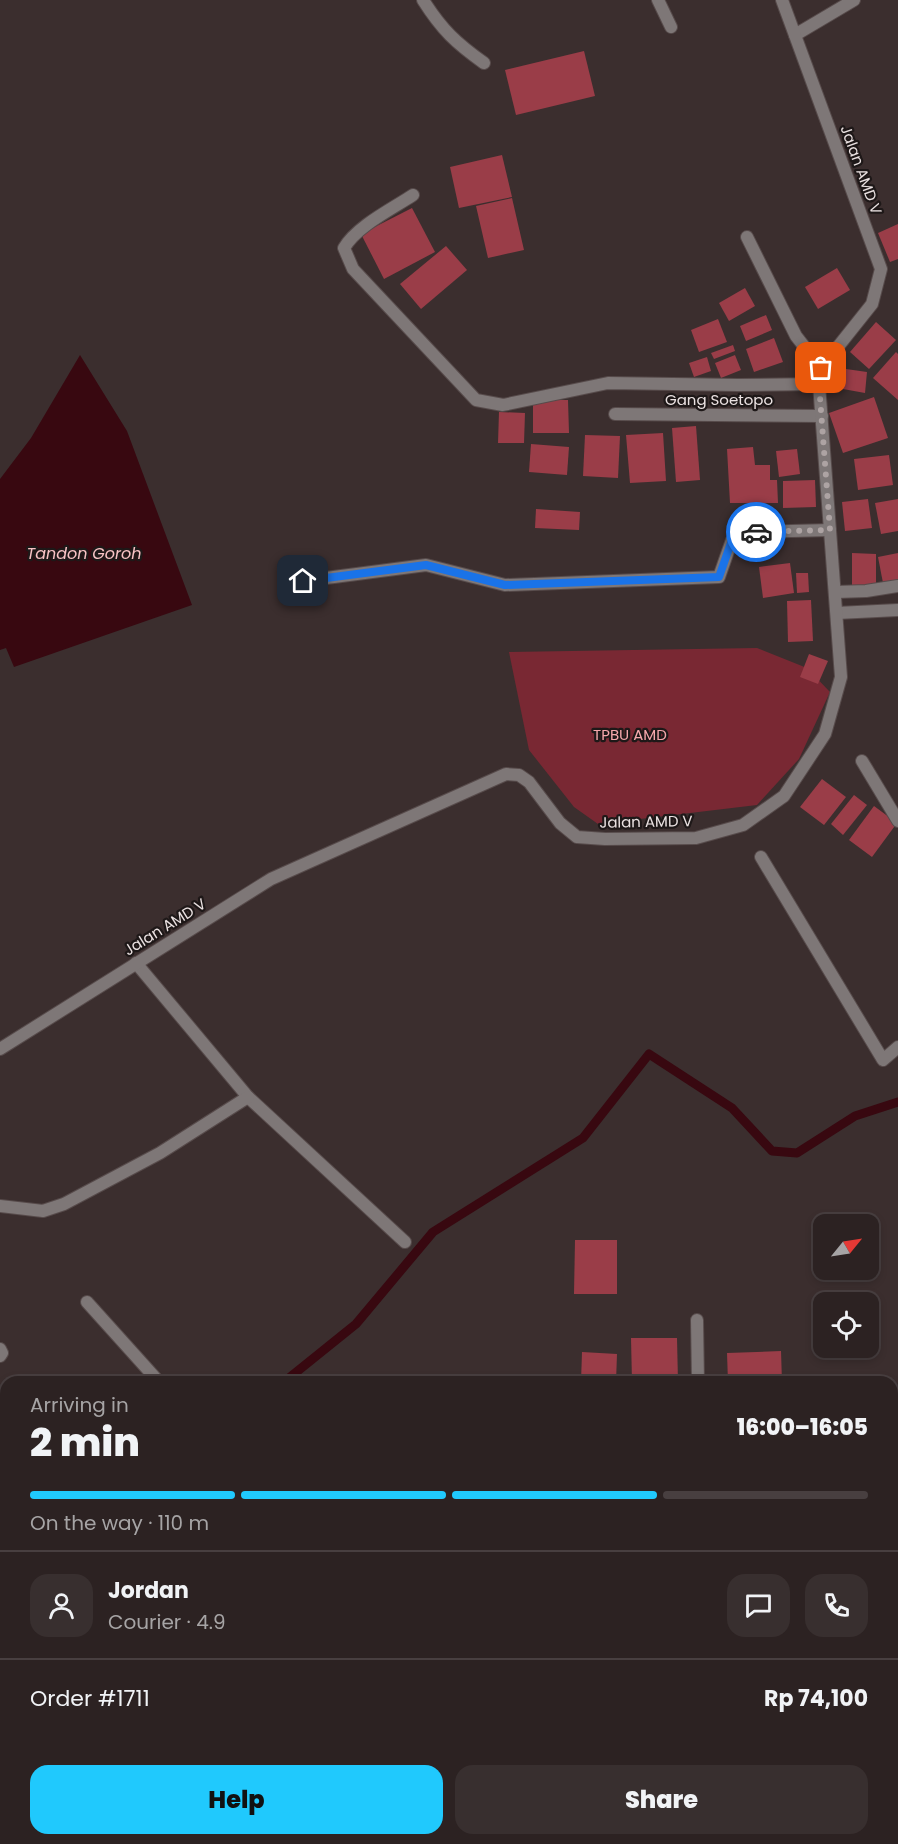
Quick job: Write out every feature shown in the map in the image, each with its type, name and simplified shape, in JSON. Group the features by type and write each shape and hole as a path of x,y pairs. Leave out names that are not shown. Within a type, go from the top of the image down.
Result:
{"street":[{"path":"423,0 447,33 484,63"},
{"path":"658,0 671,27"},
{"name":"Jalan AMD V","path":"0,1049 271,879 506,774 519,775 529,782 560,823 577,837 696,838 743,825 784,796 825,734 841,677 819,384 821,368 872,304 881,269 783,0"},
{"path":"795,35 854,0"},
{"path":"413,195 366,226 344,248 353,269 476,400 503,405 608,383 819,384"},
{"path":"747,237 796,336 821,368"},
{"name":"Gang Soetopo","path":"615,414 822,416"},
{"path":"303,581 426,565 505,585 719,577 732,540 755,532 830,530"},
{"path":"836,592 866,591 898,586"},
{"path":"837,614 898,610"},
{"path":"862,761 898,821"},
{"path":"761,857 883,1060 898,1047"},
{"path":"136,963 248,1096 405,1242"},
{"path":"0,1206 43,1211 64,1204 160,1153 248,1096"},
{"path":"87,1302 154,1376"},
{"path":"697,1320 698,1376"},
{"path":"0,1349 2,1353 0,1356"}],"green space":[{"name":"TPBU AMD","path":"757,648 807,668 830,692 799,759 757,805 598,824 574,807 529,750 509,652"}],"water":[{"name":"Tandon Goroh","path":"80,355 127,431 192,605 14,667 6,648 0,650 0,479 31,438"}],"building":[{"path":"584,51 595,96 516,115 505,70"},
{"path":"502,155 512,197 459,208 450,167"},
{"path":"512,198 524,250 488,258 476,206"},
{"path":"412,208 435,252 384,279 361,234"},
{"path":"898,224 898,259 890,262 878,233"},
{"path":"446,246 467,270 421,309 400,284"},
{"path":"837,268 850,290 818,309 805,287"},
{"path":"745,288 755,306 729,321 719,303"},
{"path":"766,315 772,330 746,341 740,326"},
{"path":"718,319 727,342 699,352 691,330"},
{"path":"876,322 896,340 869,369 850,352"},
{"path":"774,338 783,362 754,372 746,349"},
{"path":"733,345 735,351 714,359 711,353"},
{"path":"896,352 898,354 898,400 873,378"},
{"path":"735,355 741,370 721,378 715,363"},
{"path":"707,357 711,371 694,377 689,363"},
{"path":"846,369 867,372 865,393 843,389"},
{"path":"874,397 888,438 843,453 829,413"},
{"path":"533,400 568,400 569,433 533,433"},
{"path":"499,412 525,413 524,443 498,443"},
{"path":"696,426 700,480 676,482 672,428"},
{"path":"663,433 666,481 630,483 626,435"},
{"path":"585,435 620,436 618,478 583,476"},
{"path":"531,444 569,447 567,475 529,472"},
{"path":"753,447 755,465 770,465 770,480 777,480 778,503 730,503 727,449"},
{"path":"797,449 800,474 779,477 776,451"},
{"path":"889,455 893,485 858,490 854,459"},
{"path":"815,480 816,507 783,508 783,481"},
{"path":"868,499 872,528 845,531 842,502"},
{"path":"898,499 898,531 881,534 875,503"},
{"path":"536,509 580,512 579,530 535,528"},
{"path":"852,553 876,554 876,586 852,586"},
{"path":"898,553 898,580 883,583 878,557"},
{"path":"790,563 794,593 763,598 759,567"},
{"path":"796,573 808,573 809,592 797,593"},
{"path":"811,600 813,641 788,642 787,601"},
{"path":"809,654 828,661 818,684 800,677"},
{"path":"822,779 846,797 824,825 800,807"},
{"path":"854,795 867,805 843,835 831,824"},
{"path":"874,806 897,823 872,857 849,840"},
{"path":"575,1240 617,1240 617,1294 574,1294"},
{"path":"631,1338 677,1338 678,1376 632,1376"},
{"path":"781,1351 782,1376 728,1376 727,1353"},
{"path":"582,1352 617,1354 616,1376 581,1376"}],"waterway":[{"path":"291,1376 356,1324 433,1232 583,1138 649,1054 732,1108 772,1151 797,1153 855,1116 898,1102"}],"way so far":[{"path":"756,532 830,530 819,384 821,368"}],"route":[{"path":"303,581 426,565 505,585 719,577 732,540 756,532"}]}
